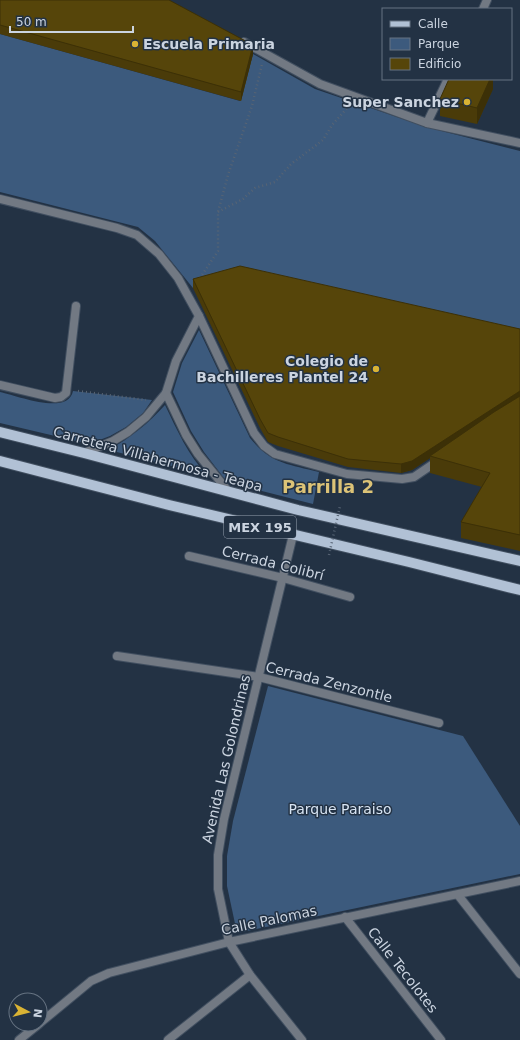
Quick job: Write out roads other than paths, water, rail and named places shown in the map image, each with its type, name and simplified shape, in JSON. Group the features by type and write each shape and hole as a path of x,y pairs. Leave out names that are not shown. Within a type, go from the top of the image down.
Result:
{"main road":[{"name":"Carretera Villahermosa - Teapa","path":"0,432 320,515 520,561"},
{"name":"MEX 195","path":"0,461 293,535 520,590"}],"street":[{"path":"236,38 320,84 357,98 427,123 520,143"},
{"path":"427,123 448,80"},
{"path":"0,199 117,228 137,235 159,254 178,278 199,316 254,433 264,446 275,454 347,474 402,479 414,477 447,454"},
{"path":"0,385 55,398 61,397 66,393 76,306"},
{"path":"84,453 113,441 128,432 146,417 160,401 166,393 176,361 199,316"},
{"path":"166,393 186,435 198,454 228,491"},
{"name":"Avenida Las Golondrinas","path":"293,535 224,819 218,855 218,889 229,942 250,975 302,1040"},
{"name":"Cerrada Colibrí","path":"189,556 283,578 350,597"},
{"name":"Cerrada Zenzontle","path":"117,656 259,677 439,723"},
{"name":"Calle Palomas","path":"48,1016 91,981 109,973 229,942 520,881"},
{"path":"458,895 520,974"},
{"name":"Calle Tecolotes","path":"345,917 442,1040"},
{"path":"168,1040 250,975"},
{"name":"Calle Palomas","path":"19,1040 28,1032"}],"place":[{"name":"Escuela Primaria","path":"135,44"},
{"name":"Super Sanchez","path":"467,102"},
{"name":"Colegio de Bachilleres Plantel 24","path":"376,369"}],"district":[{"name":"Parrilla 2","path":"328,487"}],"park label":[{"name":"Parque Paraiso","path":"340,809"}]}
